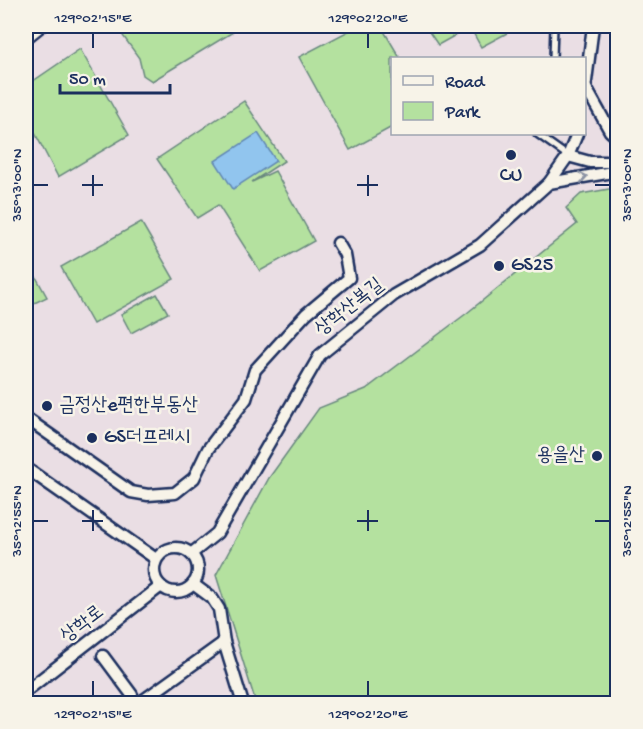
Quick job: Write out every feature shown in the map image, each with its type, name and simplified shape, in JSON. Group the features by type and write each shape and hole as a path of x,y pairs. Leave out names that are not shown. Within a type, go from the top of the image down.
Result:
{"street":[{"path":"26,38 41,26"},
{"path":"586,84 593,26"},
{"path":"586,94 610,130 618,138"},
{"name":"상학산복길","path":"191,554 217,533 320,355 394,295 480,245 549,183 568,156 577,135"},
{"path":"568,156 590,162 618,162"},
{"path":"549,183 618,171"},
{"path":"26,418 131,492 148,495 176,492 194,478 208,450 246,399 255,370 306,314 349,278 345,255 338,243"},
{"path":"26,468 156,560"},
{"path":"172,548 191,554 198,572 193,584 181,592 166,590 161,586 154,573 156,560 160,554 172,548"},
{"path":"193,584 212,598 219,609 224,642 240,702"},
{"name":"상학로","path":"26,691 161,586"},
{"path":"103,656 135,699 224,642"}],"lane":[{"path":"553,57 554,26"},
{"path":"538,135 568,156"}],"green space":[{"path":"116,26 229,26 233,32 152,81 143,75 139,58"},
{"path":"358,26 381,26 399,57 391,57 391,128 350,150 299,57"},
{"path":"425,26 511,26 513,30 481,47 470,27 438,45"},
{"path":"80,49 129,135 58,177 26,116 26,86"},
{"path":"244,101 284,161 252,182 275,171 314,241 260,271 218,205 197,218 157,159"},
{"path":"618,189 617,703 256,703 216,575 269,478 319,408 366,389 467,313 577,224 566,208 581,194"},
{"path":"141,222 174,279 93,324 61,267"},
{"path":"26,259 47,297 26,307"},
{"path":"157,294 168,313 131,333 121,314"}],"water":[{"path":"258,133 276,161 233,189 215,161"}],"place":[{"name":"CU","path":"511,155"},
{"name":"GS25","path":"499,266"},
{"name":"금정산e편한부동산","path":"47,406"},
{"name":"GS더프레시","path":"92,438"},
{"name":"용을산","path":"597,456"}]}
